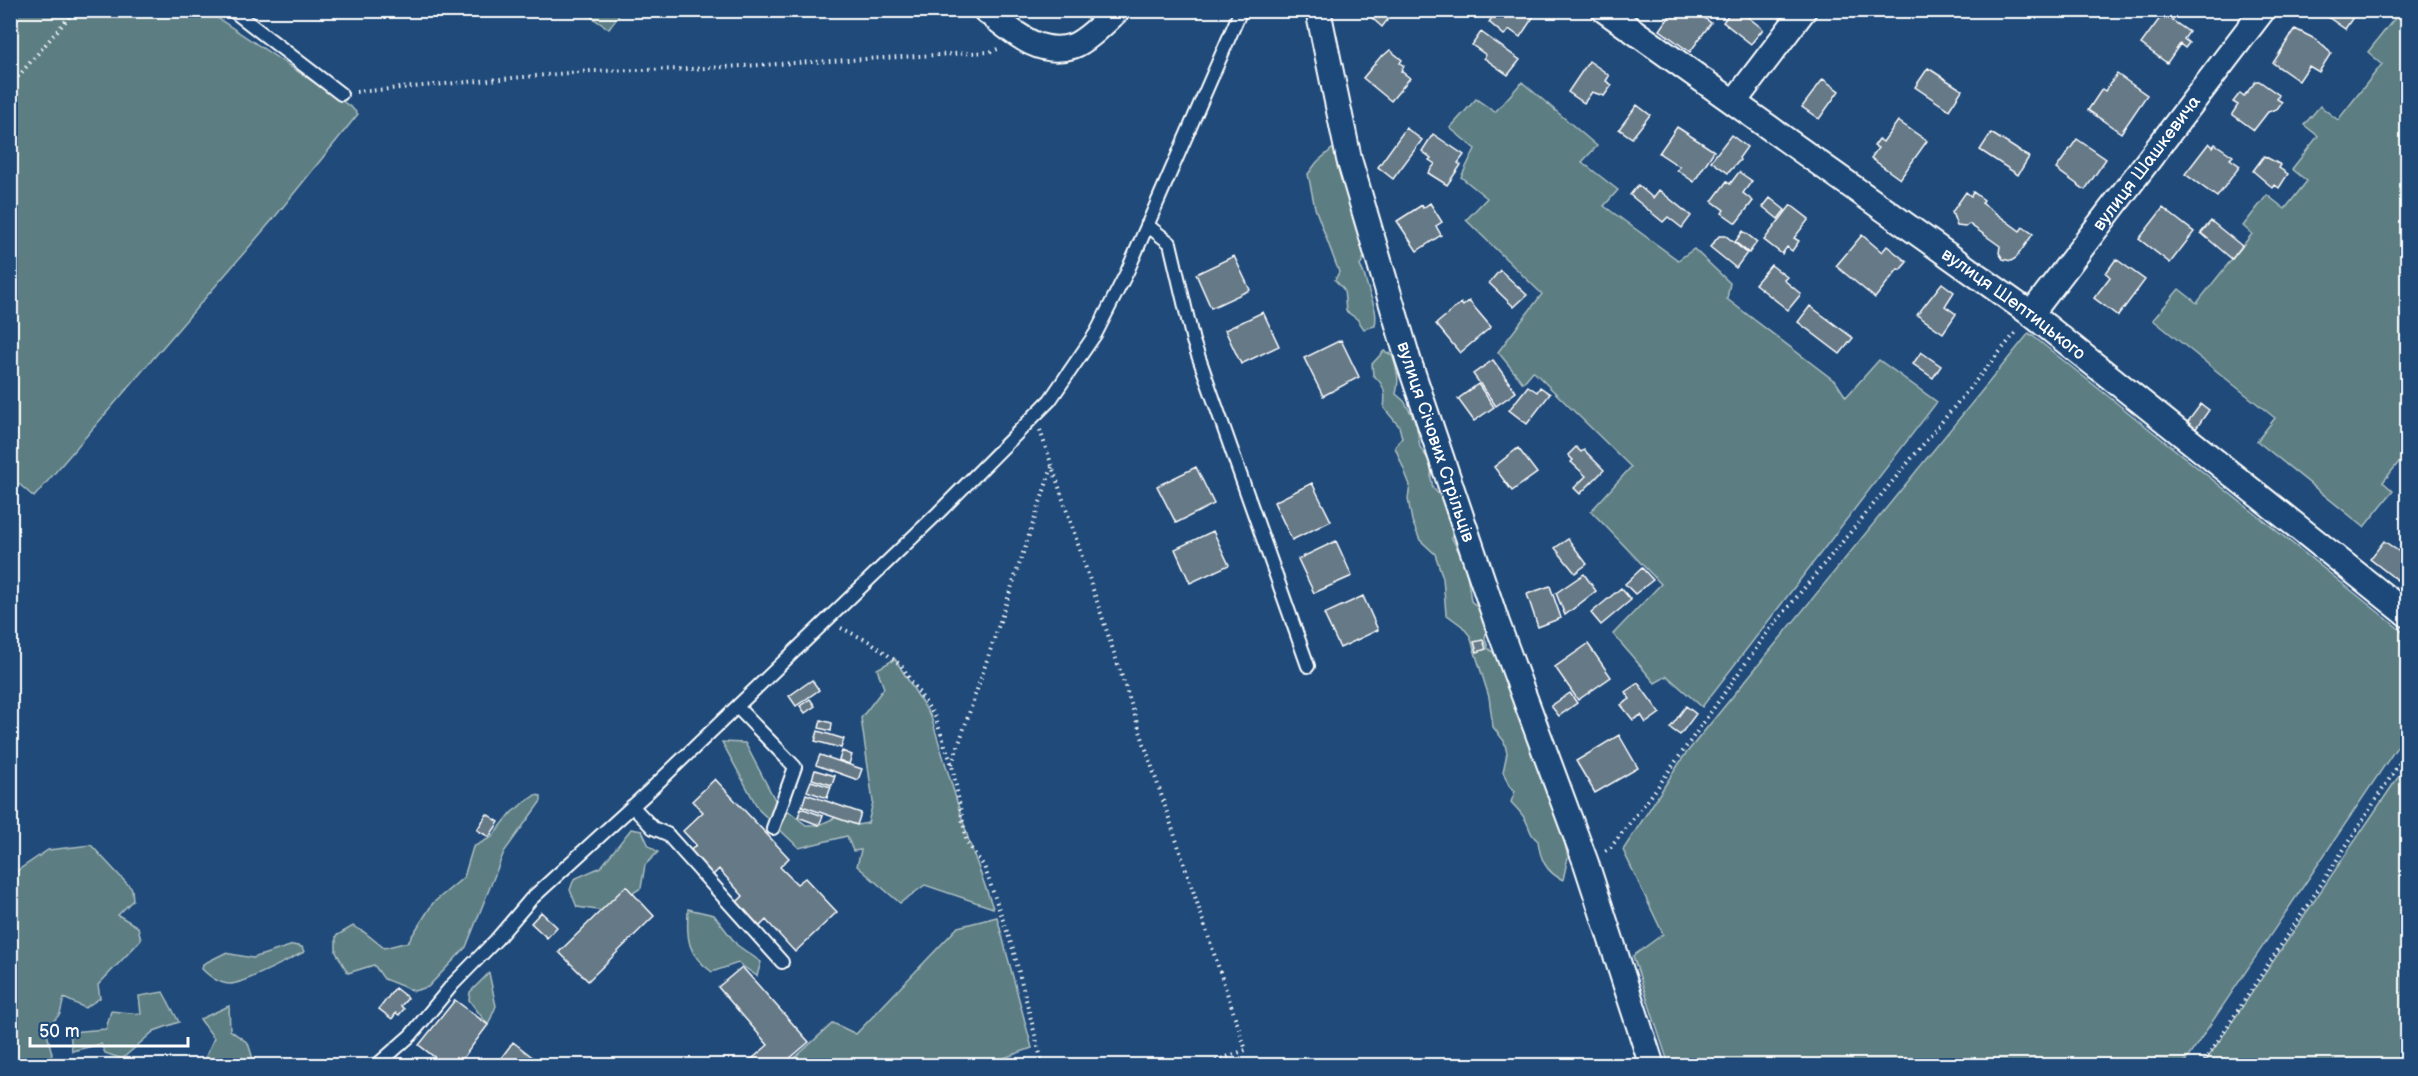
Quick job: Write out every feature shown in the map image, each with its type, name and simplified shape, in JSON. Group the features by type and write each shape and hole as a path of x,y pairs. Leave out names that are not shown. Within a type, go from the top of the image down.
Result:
{"street":[{"path":"985,10 1024,40 1047,49 1074,46 1118,10"},
{"name":"вулиця Січових Стрільців","path":"1318,10 1349,159 1408,359 1497,623 1586,863 1652,1065"},
{"name":"вулиця Шептицького","path":"1604,10 2031,314 2408,615"},
{"path":"1734,102 1804,10"},
{"name":"вулиця Шашкевича","path":"2031,314 2263,10"}],"lane":[{"path":"232,10 341,94"},
{"path":"377,1065 411,1035 453,984 496,940 531,899 632,806 939,512 1050,400 1096,333 1127,272 1241,10"},
{"path":"1147,225 1170,243 1193,340 1308,666"},
{"path":"737,706 795,767 773,828"},
{"path":"632,806 653,828 667,834 782,962"}],"path":[{"path":"10,86 75,10"},
{"path":"931,10 936,13 965,10"},
{"path":"341,94 591,71 712,68 988,52 1024,40"},
{"path":"1586,863 1611,847 1654,792 1767,633 2031,314"},
{"path":"1035,416 1246,1050 1201,1065"},
{"path":"952,765 1052,466"},
{"path":"825,620 872,643 901,665 935,717 952,765 967,843 984,866 1013,949 1043,1065"},
{"path":"2201,1065 2408,750"}],"green space":[{"path":"2401,10 2408,11 2407,452 2383,482 2393,491 2364,527 2257,441 2275,418 2153,320 2179,289 2197,303 2252,234 2243,226 2267,195 2285,209 2307,181 2292,169 2318,136 2304,125 2320,106 2338,120 2382,64 2368,52"},
{"path":"11,11 207,11 351,107 358,114 274,218 34,497 11,477"},
{"path":"582,11 622,11 609,29"},
{"path":"1522,82 1597,146 1582,162 1618,190 1604,206 1678,260 1694,249 1730,283 1727,299 1836,382 1846,397 1879,360 1937,402 1702,707 1667,676 1655,683 1613,634 1661,584 1591,511 1631,467 1533,371 1523,383 1498,352 1542,294 1466,220 1487,198 1461,177 1475,149 1450,128 1476,99 1495,112"},
{"path":"1332,149 1342,157 1364,245 1364,257 1360,266 1376,315 1375,326 1364,329 1357,319 1346,311 1344,290 1335,280 1339,272 1315,208 1308,174 1317,162"},
{"path":"2029,333 2407,635 2407,732 2183,1065 1669,1065 1633,956 1663,934 1623,850 1684,756"},
{"path":"1384,351 1392,355 1397,374 1396,394 1404,401 1416,422 1420,447 1432,465 1433,488 1452,508 1452,538 1466,566 1471,601 1481,610 1488,623 1485,638 1488,648 1498,657 1515,696 1515,707 1522,717 1538,761 1541,780 1560,824 1568,857 1563,880 1548,869 1540,854 1538,841 1532,835 1524,817 1511,802 1515,791 1509,785 1503,772 1507,753 1504,741 1493,727 1489,697 1470,636 1462,626 1446,614 1443,578 1435,554 1420,540 1412,521 1408,499 1410,485 1395,447 1402,438 1399,426 1384,408 1384,390 1373,375 1372,364"},
{"path":"895,659 931,717 969,841 993,908 925,885 900,903 857,866 861,850 853,851 847,836 799,848 759,810 722,742 745,743 775,800 806,825 819,825 841,815 857,825 868,823 873,802 861,718 884,688 877,669"},
{"path":"2407,764 2407,1065 2203,1065"},
{"path":"535,795 541,796 541,801 504,852 466,947 428,987 414,991 384,979 374,965 348,973 336,952 336,936 353,926 384,948 408,942 433,903 464,877 473,847 492,837 512,812"},
{"path":"631,829 642,831 649,846 658,852 645,865 641,888 604,911 577,907 570,890 574,879 601,867"},
{"path":"91,845 132,889 133,900 118,915 138,927 141,940 98,985 100,998 85,1008 64,998 60,1014 46,1029 52,1054 49,1065 11,1065 11,875 48,850"},
{"path":"688,909 714,915 737,945 761,962 757,976 738,963 712,972 703,965 690,945"},
{"path":"997,917 1032,1048 990,1065 787,1065 833,1023 856,1034 958,927"},
{"path":"293,945 302,947 304,952 237,983 222,983 202,969 203,964 225,953 253,958"},
{"path":"489,973 496,1006 488,1025 469,1000 470,992"},
{"path":"163,992 179,1022 154,1031 122,1059 105,1053 101,1044 72,1051 70,1032 106,1029 111,1011 141,1014 139,996"},
{"path":"229,1006 230,1030 248,1043 253,1059 240,1064 226,1061 227,1065 202,1065 214,1038 200,1019"}],"building":[{"path":"1363,10 1395,10 1382,27"},
{"path":"1497,10 1538,10 1520,37 1510,30 1504,35 1489,22"},
{"path":"1674,10 1694,10 1711,23 1690,52 1660,30"},
{"path":"1732,10 1739,10 1763,29 1751,44 1723,22"},
{"path":"2318,10 2358,10 2345,29"},
{"path":"2163,14 2189,32 2184,39 2189,43 2185,48 2180,44 2167,63 2141,44"},
{"path":"2295,29 2315,39 2331,53 2319,72 2309,66 2299,81 2273,63"},
{"path":"1481,32 1520,60 1508,75 1484,58 1486,55 1472,45"},
{"path":"1390,50 1402,60 1400,63 1404,66 1401,71 1410,78 1391,101 1363,78 1382,55"},
{"path":"1589,61 1609,76 1606,81 1612,85 1604,96 1592,92 1584,103 1568,92"},
{"path":"1928,68 1962,90 1949,110 1915,87"},
{"path":"2117,74 2147,95 2121,133 2088,110 2102,89 2105,91"},
{"path":"1823,79 1839,91 1819,119 1802,107"},
{"path":"2256,81 2279,95 2277,99 2282,102 2277,109 2268,112 2254,130 2232,114 2238,105 2233,102 2240,93 2244,96"},
{"path":"1637,105 1650,115 1632,138 1619,129"},
{"path":"1898,121 1927,141 1900,179 1871,158 1878,148 1874,146 1879,139 1883,142"},
{"path":"1677,127 1714,151 1694,182 1677,170 1680,167 1659,153"},
{"path":"1406,128 1422,140 1393,179 1378,167"},
{"path":"1991,133 2029,157 2018,175 1980,150"},
{"path":"1433,134 1464,155 1458,163 1461,165 1447,185 1428,173 1435,164 1422,151"},
{"path":"1731,135 1747,147 1739,158 1740,160 1728,173 1711,161"},
{"path":"2077,139 2106,159 2085,190 2056,169"},
{"path":"2209,143 2213,147 2215,144 2233,156 2230,159 2240,166 2217,197 2185,174"},
{"path":"2264,156 2281,165 2279,168 2288,174 2279,188 2275,185 2273,188 2253,171"},
{"path":"1739,172 1752,181 1743,193 1753,201 1736,223 1722,213 1724,210 1712,201 1727,181 1730,184"},
{"path":"1638,185 1653,198 1659,190 1691,216 1682,228 1668,217 1663,222 1630,195"},
{"path":"1966,192 1971,196 1973,192 1984,200 1982,203 2020,231 2023,227 2033,234 2016,258 2011,261 2003,259 1999,253 2000,246 1969,224 1965,227 1957,226 1952,212"},
{"path":"1770,198 1785,210 1778,219 1763,207"},
{"path":"1430,203 1442,222 1436,226 1441,235 1417,251 1397,221 1422,205 1423,208"},
{"path":"1791,205 1809,219 1794,238 1799,241 1792,251 1787,247 1782,254 1764,240"},
{"path":"2163,208 2194,232 2170,263 2139,239"},
{"path":"2211,221 2242,246 2232,259 2201,233"},
{"path":"1743,231 1757,242 1749,253 1735,242"},
{"path":"1862,235 1882,252 1887,246 1907,262 1900,270 1898,269 1875,298 1836,266"},
{"path":"1719,236 1726,236 1747,253 1736,268 1710,247"},
{"path":"1234,256 1250,290 1211,308 1196,274"},
{"path":"2116,259 2145,280 2118,316 2094,298 2110,277 2106,273"},
{"path":"1771,265 1787,277 1784,280 1801,294 1788,310 1755,284"},
{"path":"1500,270 1527,295 1514,307 1489,283"},
{"path":"1942,283 1954,292 1945,306 1956,314 1943,333 1917,315"},
{"path":"1469,301 1491,327 1460,353 1436,324 1461,303 1463,306"},
{"path":"1810,306 1853,338 1840,354 1798,322"},
{"path":"1263,312 1279,346 1241,364 1225,330"},
{"path":"1341,340 1359,377 1323,396 1304,358"},
{"path":"1921,352 1941,366 1933,378 1913,364"},
{"path":"1493,360 1516,392 1496,406 1473,374"},
{"path":"1478,384 1494,407 1474,421 1458,399"},
{"path":"1528,386 1537,392 1540,387 1550,394 1527,424 1509,410"},
{"path":"2201,404 2209,410 2195,430 2186,424"},
{"path":"1576,447 1581,452 1584,450 1604,470 1580,494 1574,488 1586,476 1571,462 1573,460 1568,455"},
{"path":"1518,448 1537,473 1512,491 1494,467"},
{"path":"1196,467 1214,504 1176,523 1157,486"},
{"path":"1312,483 1331,521 1292,540 1274,502"},
{"path":"1213,531 1229,565 1190,583 1175,549"},
{"path":"1568,539 1587,564 1575,573 1555,548"},
{"path":"1336,541 1352,576 1314,593 1298,559"},
{"path":"2384,541 2408,558 2408,576 2402,584 2370,559"},
{"path":"1642,568 1653,580 1635,594 1625,584"},
{"path":"1584,574 1596,591 1565,615 1556,593"},
{"path":"1550,586 1561,618 1538,627 1527,594"},
{"path":"1621,588 1631,600 1601,625 1591,613"},
{"path":"1363,596 1378,630 1340,648 1324,614"},
{"path":"1483,640 1486,649 1477,652 1474,642"},
{"path":"1588,644 1611,677 1578,700 1555,667"},
{"path":"812,680 819,690 796,706 789,696"},
{"path":"1638,683 1660,713 1646,723 1641,715 1633,720 1621,705 1630,699 1625,692"},
{"path":"1570,693 1577,703 1559,716 1551,706"},
{"path":"810,699 815,706 805,713 800,706"},
{"path":"1686,706 1696,714 1680,735 1670,728"},
{"path":"821,720 832,723 831,731 819,728"},
{"path":"818,731 844,739 841,748 815,741"},
{"path":"1619,735 1638,768 1595,793 1576,761"},
{"path":"842,751 852,755 849,764 839,760"},
{"path":"820,755 862,769 858,780 816,765"},
{"path":"815,770 835,776 832,785 812,779"},
{"path":"715,779 789,858 780,867 797,884 805,878 837,912 795,952 766,920 757,929 734,905 743,896 719,869 710,878 687,854 696,845 683,831 703,812 692,801"},
{"path":"811,781 831,787 827,798 807,791"},
{"path":"806,794 861,813 857,825 802,806"},
{"path":"801,808 823,816 819,825 798,817"},
{"path":"487,814 499,822 489,837 477,830"},
{"path":"626,886 654,916 588,981 559,952"},
{"path":"541,912 557,927 547,938 531,923"},
{"path":"742,967 809,1042 781,1066 746,1064 768,1045 718,987"},
{"path":"395,988 408,998 401,1006 404,1009 399,1015 396,1013 392,1019 379,1009"},
{"path":"455,1000 488,1025 457,1066 446,1066 419,1045"},
{"path":"513,1042 544,1066 495,1066"}]}
